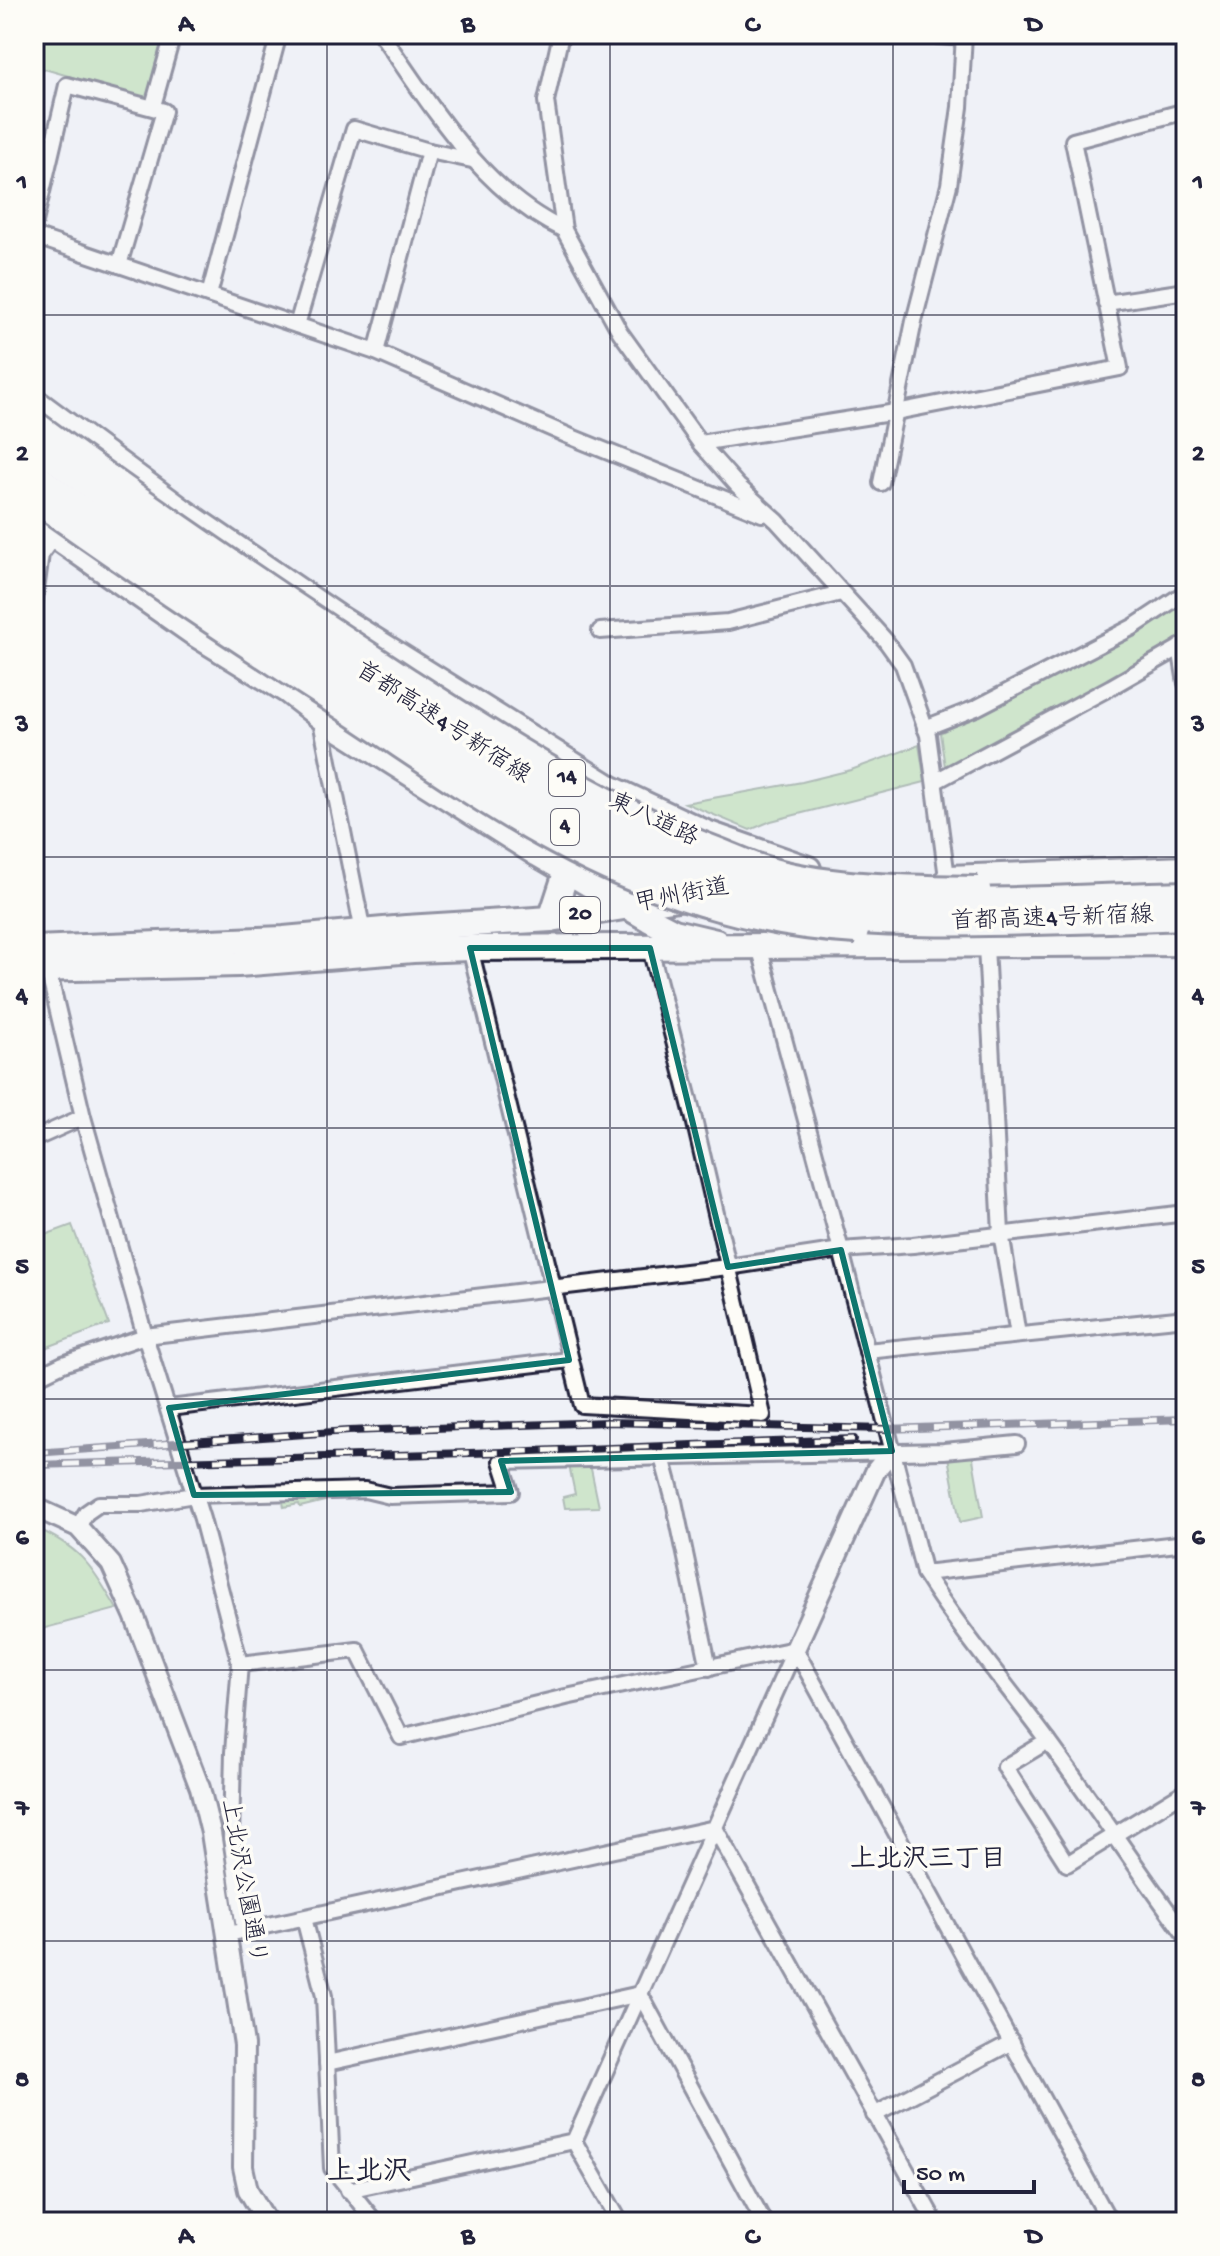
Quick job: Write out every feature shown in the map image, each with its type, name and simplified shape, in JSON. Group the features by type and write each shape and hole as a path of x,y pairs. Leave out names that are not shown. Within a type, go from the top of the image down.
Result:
{"highway":[{"name":"首都高速4号新宿線","path":"34,443 167,543 421,712 582,812 679,856 747,878 796,888 879,898 972,900 1186,895"},
{"name":"首都高速4号新宿線","path":"34,475 245,624 503,792 630,860 682,881 792,911 894,922 1081,921 1186,916"}],"main road":[{"name":"14","path":"34,401 182,511 337,617 610,788 706,833 822,873"},
{"name":"東八道路","path":"34,423 160,515 478,726 627,813 681,837 773,871 839,882 904,888 995,889 1186,882"},
{"path":"34,499 246,645 462,786 556,843 690,901 813,929 926,935 1186,927"},
{"path":"34,521 43,547 194,633 288,691 320,716 567,870 674,932 748,946"},
{"path":"288,691 337,617"},
{"name":"甲州街道","path":"40,959 551,919 822,873 919,880 1186,869"},
{"path":"551,919 567,870"},
{"name":"甲州街道","path":"40,959 238,964 470,948 1186,943"}],"street":[{"path":"153,106 173,34"},
{"path":"209,295 279,34"},
{"path":"381,34 472,160 544,221 564,230"},
{"path":"561,34 546,101 564,230 620,332 700,443 738,486 777,521 885,640 903,665 925,728 936,781 953,945"},
{"path":"881,483 914,321 949,185 960,107 964,36 916,34"},
{"path":"34,226 67,85 164,111 119,265"},
{"path":"700,443 896,412 1120,368 1073,141 1186,111"},
{"path":"297,325 354,129 472,160"},
{"path":"376,352 429,151"},
{"path":"34,236 376,352 777,521"},
{"path":"1106,303 1186,291"},
{"path":"34,605 43,547"},
{"path":"925,728 976,708 1133,627 1186,592"},
{"path":"600,631 744,619 841,593"},
{"path":"936,781 1183,645 1186,683"},
{"path":"320,716 363,932"},
{"path":"748,946 841,1250 924,1573 1186,1936"},
{"path":"986,946 1001,1233 1018,1335"},
{"path":"470,948 582,1405 763,1415 650,948"},
{"path":"40,959 240,1664 233,1752 231,1838 244,1929"},
{"path":"34,1139 83,1117"},
{"path":"34,1378 63,1364 145,1336 728,1267 841,1250 913,1245 1186,1213"},
{"path":"867,1351 1186,1318"},
{"path":"169,1408 569,1360"},
{"path":"78,1527 86,1513 99,1504 141,1504 194,1495 365,1490 390,1496 511,1492 501,1461 944,1451 1017,1444"},
{"path":"574,2141 876,1470 892,1451"},
{"path":"662,1457 709,1668"},
{"name":"上北沢公園通り","path":"34,1507 78,1527 111,1564 134,1615 200,1788 211,1833 244,2045 243,2167 248,2190 267,2222"},
{"path":"924,1573 1186,1543"},
{"path":"240,1664 357,1650 401,1737 566,1697 795,1649"},
{"path":"795,1649 1110,2222"},
{"path":"1048,1741 1005,1767 1067,1864 1186,1791"},
{"path":"225,1936 244,1929 715,1828"},
{"path":"715,1828 935,2222"},
{"path":"304,1918 324,1996 332,2168 375,2222"},
{"path":"327,2063 640,1994"},
{"path":"640,1994 764,2222"},
{"path":"874,2115 1012,2042"},
{"path":"348,2190 574,2141"},
{"path":"574,2141 620,2222"}],"highlighted area":[{"path":"470,948 650,948 728,1267 841,1250 892,1451 501,1461 511,1492 194,1495 169,1408 569,1360"}],"green space":[{"path":"34,34 166,34 151,100 34,66"},
{"path":"1186,598 1186,635 1109,680 945,767 940,733 1153,620"},
{"path":"919,745 925,782 771,821 750,830 685,803 851,770"},
{"path":"72,1225 109,1324 34,1352 34,1239"},
{"path":"972,1453 983,1517 960,1522 948,1457"},
{"path":"590,1464 599,1507 565,1508 563,1497 575,1494 569,1465"},
{"path":"324,1495 325,1501 300,1507 299,1504 284,1507 282,1497"},
{"path":"34,1527 64,1543 84,1560 117,1609 34,1631"}],"railway":[{"path":"34,1453 348,1431 607,1422 886,1429 1186,1419"},
{"path":"34,1465 854,1439"}],"district":[{"name":"上北沢三丁目","path":"928,1861"},
{"name":"上北沢","path":"369,2173"}]}
